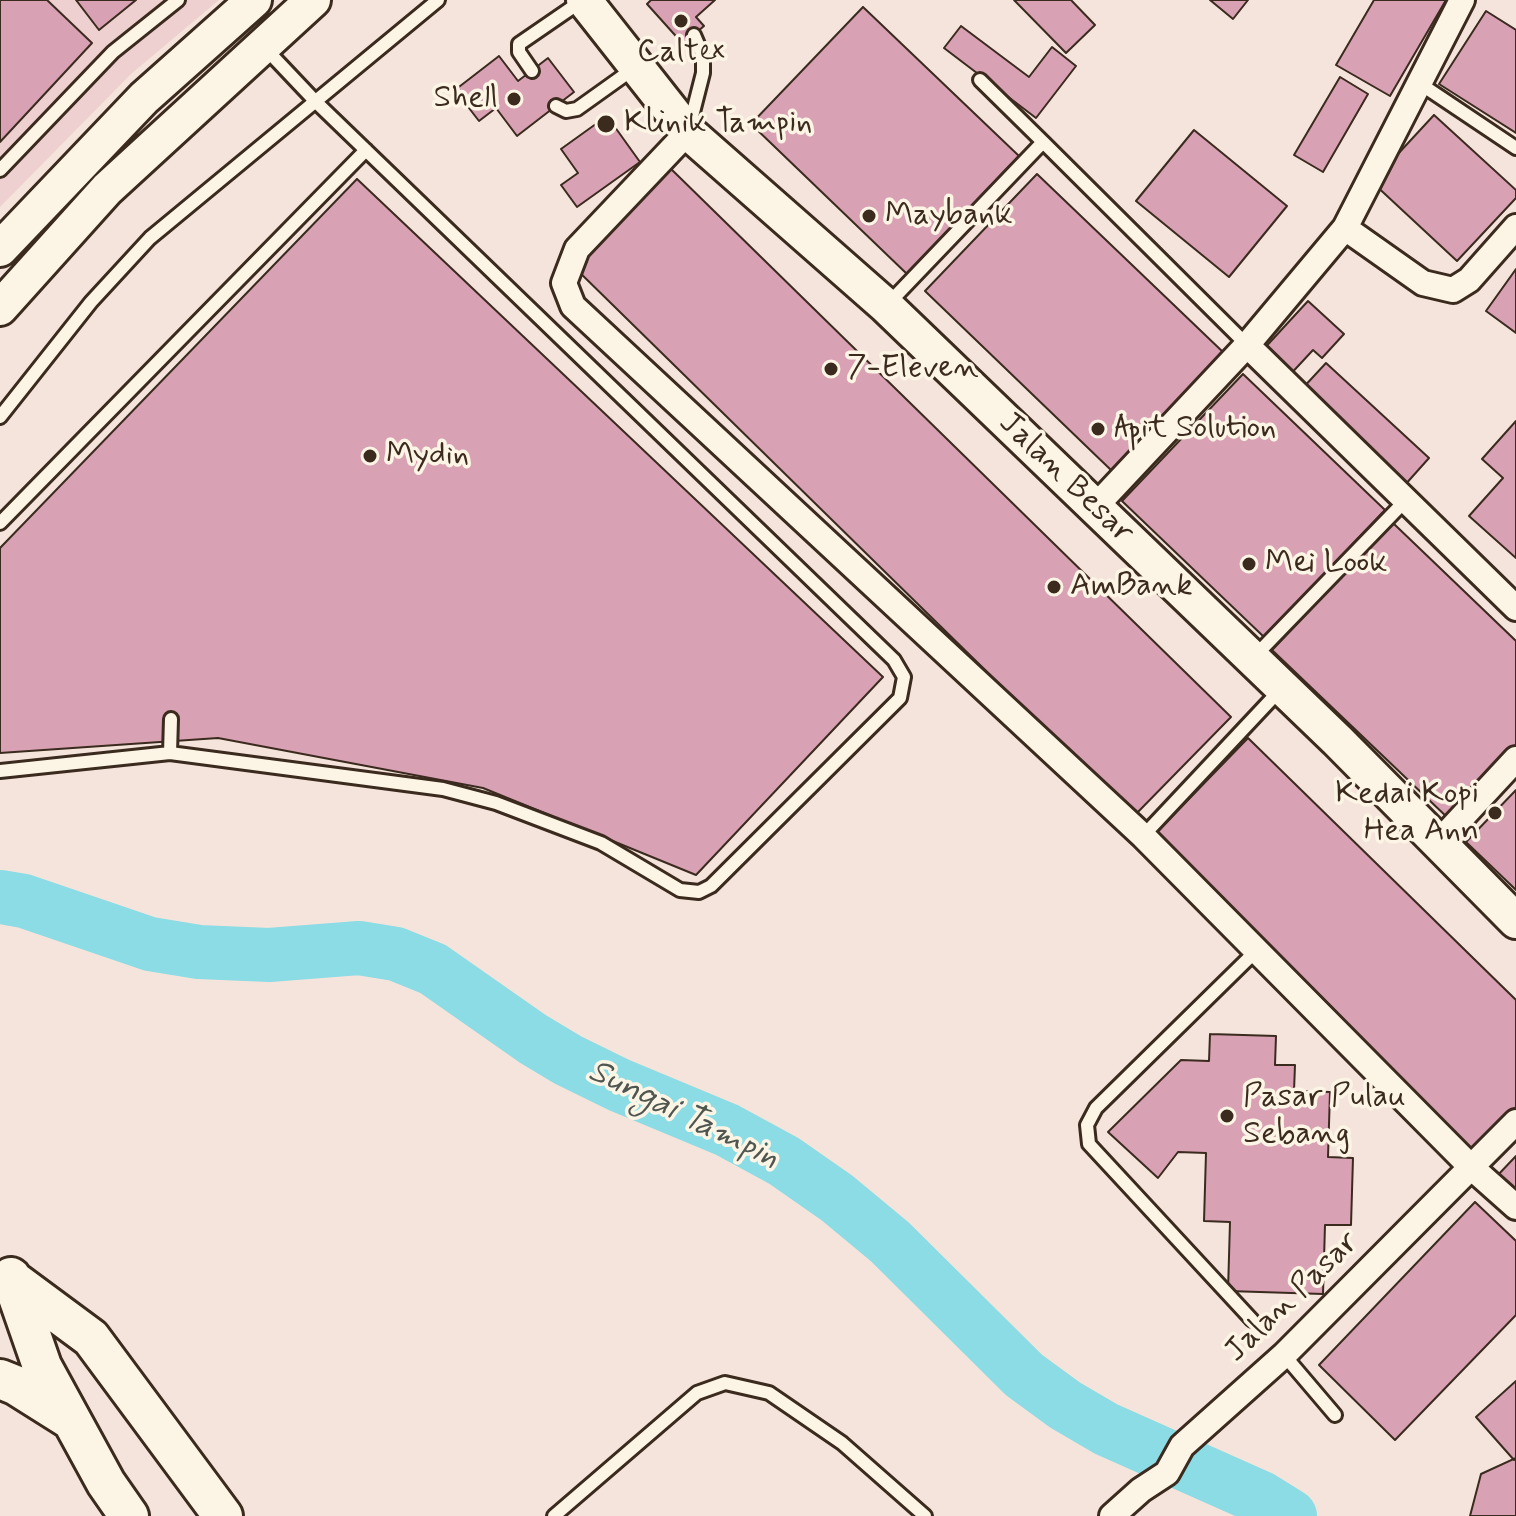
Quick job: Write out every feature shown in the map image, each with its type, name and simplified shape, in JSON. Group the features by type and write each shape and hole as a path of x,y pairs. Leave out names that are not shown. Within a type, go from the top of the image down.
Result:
{"main road":[{"path":"7,1271 42,1366 106,1483 129,1516"},
{"path":"7,1271 91,1338 223,1516"},
{"path":"0,1379 71,1420"}],"street":[{"path":"0,249 144,98 254,0"},
{"path":"0,308 107,189 313,0"},
{"name":"Jalan Besar","path":"584,0 688,132 886,306 1282,687 1516,921"},
{"path":"1095,507 1247,345 1345,228 1462,0"},
{"path":"688,132 577,249 564,283 573,306 1143,836 1471,1167 1516,1207"},
{"path":"1345,228 1423,283 1453,290 1469,280 1516,227"},
{"path":"1247,345 1516,608"},
{"path":"1439,842 1516,759"},
{"name":"Jalan Pasar","path":"1112,1516 1141,1490 1167,1473 1182,1446 1284,1355 1516,1122"}],"lane":[{"path":"0,170 113,52 178,0"},
{"path":"0,417 91,302 150,238 438,0"},
{"path":"532,71 519,52 519,44 584,0"},
{"path":"688,132 703,73 703,56 694,35"},
{"path":"0,771 170,753 443,789 496,803 601,843 680,890 699,892 711,886 900,698 904,677 894,660 316,102 263,46"},
{"path":"556,106 566,111 577,109 636,67"},
{"path":"980,80 1247,345"},
{"path":"1419,83 1516,148"},
{"path":"886,306 1043,142"},
{"path":"0,523 366,150"},
{"path":"1252,659 1406,500"},
{"path":"1143,836 1282,687"},
{"path":"170,753 171,719"},
{"path":"1252,1320 1089,1144 1087,1125 1096,1108 1256,951"},
{"path":"1284,1355 1335,1415"},
{"path":"554,1516 697,1393 725,1383 769,1393 842,1443 925,1516"}],"shaded area":[{"path":"0,0 219,0 131,74 0,207"}],"building":[{"path":"0,0 47,0 92,43 0,142"},
{"path":"76,0 136,0 99,30"},
{"name":"Caltex","path":"651,0 715,0 696,17 704,26 683,44 647,4"},
{"path":"1014,0 1071,0 1095,25 1066,53"},
{"path":"1210,0 1248,0 1233,19"},
{"path":"1374,0 1446,0 1390,96 1336,65"},
{"path":"863,7 1019,156 907,274 751,124"},
{"path":"1486,11 1516,30 1516,133 1439,84"},
{"path":"961,26 1029,77 1052,47 1076,66 1036,118 944,48"},
{"name":"Shell","path":"499,56 518,81 548,58 574,92 517,136 496,108 479,121 455,90"},
{"path":"1340,77 1368,94 1323,172 1294,155"},
{"path":"1434,115 1516,190 1516,198 1457,261 1372,182"},
{"path":"607,116 640,162 577,207 561,185 578,173 561,149"},
{"path":"1194,130 1287,206 1229,277 1136,201"},
{"path":"668,166 1231,717 1134,816 572,265"},
{"path":"1037,174 1224,353 1112,471 925,291"},
{"name":"Mydin","path":"357,179 883,677 696,875 483,788 218,738 0,753 0,548"},
{"path":"1516,269 1516,333 1486,311"},
{"path":"1308,301 1344,334 1322,358 1313,350 1287,378 1260,353"},
{"path":"1326,363 1429,458 1404,486 1301,390"},
{"path":"1243,374 1385,510 1264,637 1122,501"},
{"path":"1516,421 1516,558 1469,516 1503,478 1482,459"},
{"path":"1393,523 1516,641 1516,750 1450,820 1272,650"},
{"path":"1248,738 1516,1000 1516,1107 1473,1151 1152,837"},
{"path":"1516,790 1516,890 1466,842"},
{"path":"1210,1034 1276,1036 1275,1065 1295,1065 1294,1091 1330,1092 1328,1157 1353,1158 1351,1225 1325,1225 1323,1294 1228,1291 1230,1222 1204,1221 1206,1153 1178,1152 1158,1178 1108,1132 1181,1060 1209,1061"},
{"path":"1516,1156 1516,1195 1496,1177"},
{"path":"1475,1202 1516,1241 1516,1315 1395,1440 1319,1365"},
{"path":"1516,1381 1516,1458 1514,1460 1476,1417"},
{"path":"1516,1458 1516,1516 1470,1516 1481,1474"}],"waterway":[{"name":"Sungai Tampin","path":"0,897 24,901 150,944 199,952 269,955 359,948 396,954 433,969 568,1060 727,1130 784,1161 837,1198 890,1242 1024,1375 1065,1405 1106,1429 1261,1498 1290,1516"}],"place":[{"name":"Caltex","path":"681,21"},
{"name":"Shell","path":"514,99"},
{"name":"Klinik Tampin","path":"606,124"},
{"name":"Maybank","path":"869,216"},
{"name":"7-Eleven","path":"831,369"},
{"name":"Apit Solution","path":"1098,429"},
{"name":"Mydin","path":"370,456"},
{"name":"Mei Look","path":"1249,564"},
{"name":"AmBank","path":"1054,587"},
{"name":"Kedai Kopi Hea Ann","path":"1495,813"},
{"name":"Pasar Pulau Sebang","path":"1227,1116"}]}
